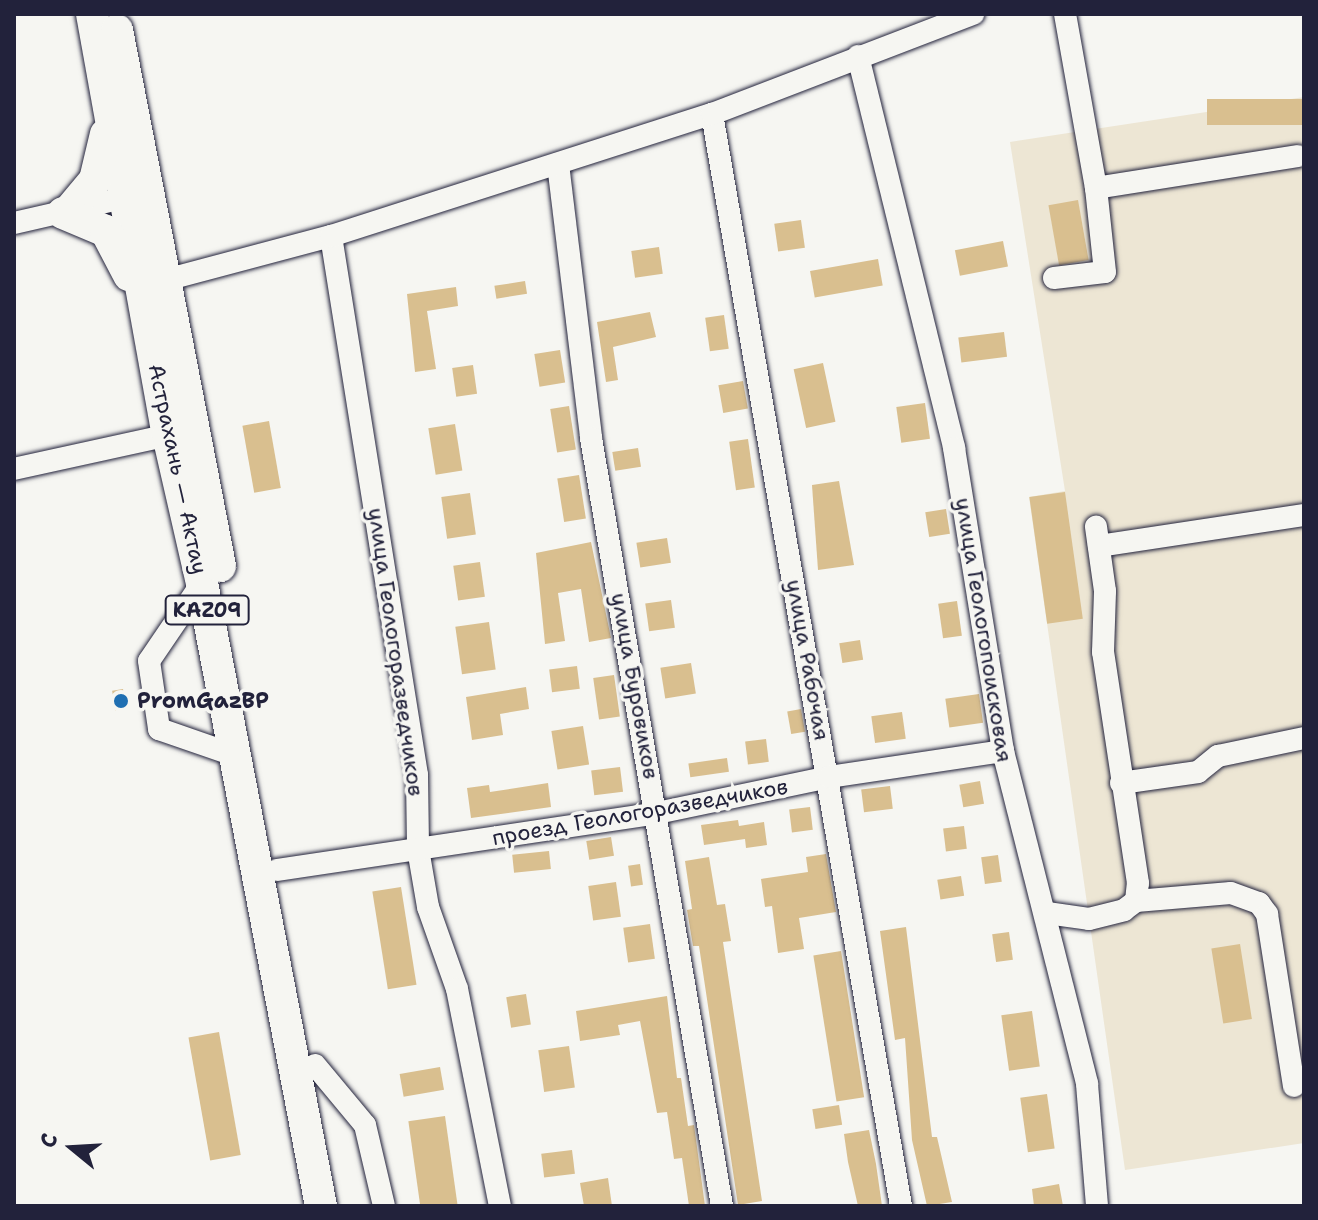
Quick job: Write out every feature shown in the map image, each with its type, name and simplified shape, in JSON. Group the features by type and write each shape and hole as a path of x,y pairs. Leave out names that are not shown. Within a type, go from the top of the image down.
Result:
{"highway":[{"name":"Астрахань — Актау","path":"92,14 109,107 136,195"},
{"name":"Астрахань — Актау","path":"114,14 136,195 277,870 341,1206"},
{"path":"109,107 100,169 66,212 106,231 130,276 154,283"},
{"name":"Астрахань — Актау","path":"154,283 168,435 202,583 321,1206"}],"street":[{"path":"154,283 331,236 712,114 973,14"},
{"path":"1054,278 1105,272 1096,188 1065,14"},
{"name":"улица Геологопоисковая","path":"858,56 954,448 1003,751 1031,877 1047,913 1087,1084 1097,1206"},
{"name":"улица Рабочая","path":"712,114 901,1206"},
{"path":"1096,188 1297,156"},
{"name":"улица Буровиков","path":"558,164 591,438 722,1206"},
{"path":"14,223 136,195"},
{"name":"улица Геологоразведчиков","path":"331,236 417,775 418,849 428,907 457,989 500,1206"},
{"path":"14,469 168,435"},
{"path":"1136,901 1138,883 1103,652 1105,591 1097,536 1304,515"},
{"path":"202,583 149,661 159,729 234,755"},
{"path":"1121,783 1198,772 1218,756 1304,738"},
{"name":"проезд Геологоразведчиков","path":"277,870 657,813 829,777 1003,751"},
{"path":"1047,913 1089,919 1124,910 1136,901 1231,893 1259,903 1267,914 1294,1086"},
{"path":"315,1065 365,1125 384,1206"}],"shaded area":[{"path":"1304,97 1304,1143 1125,1170 1029,497 1065,491 1010,142"}],"building":[{"path":"1207,99 1304,99 1304,125 1207,125"},
{"path":"1078,200 1089,260 1059,265 1048,205"},
{"path":"801,220 805,248 778,251 774,224"},
{"path":"1003,241 1008,267 960,276 955,250"},
{"path":"659,247 663,274 635,278 631,251"},
{"path":"878,259 883,286 815,298 810,271"},
{"path":"525,281 527,294 496,299 494,286"},
{"path":"456,287 458,306 427,311 436,369 415,372 407,294"},
{"path":"650,312 656,337 613,347 618,380 606,382 597,322"},
{"path":"724,315 729,349 710,351 705,318"},
{"path":"1004,332 1007,357 961,362 958,338"},
{"path":"560,350 565,383 539,387 534,354"},
{"path":"823,363 835,422 806,428 794,369"},
{"path":"473,365 477,394 456,397 452,368"},
{"path":"743,381 748,409 723,413 718,385"},
{"path":"925,403 930,439 901,443 896,407"},
{"path":"569,406 576,449 557,452 550,409"},
{"path":"269,421 281,488 254,493 242,426"},
{"path":"455,424 462,470 436,475 428,428"},
{"path":"748,439 755,488 736,490 729,442"},
{"path":"638,448 641,467 615,471 612,452"},
{"path":"579,475 586,518 564,522 557,478"},
{"path":"839,481 854,565 818,570 812,485"},
{"path":"1065,492 1083,619 1047,624 1029,497"},
{"path":"470,493 476,535 447,539 441,497"},
{"path":"946,509 950,534 929,537 925,512"},
{"path":"667,538 671,563 640,568 636,543"},
{"path":"591,542 611,638 589,642 581,589 558,593 565,641 545,644 536,553"},
{"path":"480,562 485,597 458,600 453,566"},
{"path":"671,600 675,628 649,631 645,604"},
{"path":"957,601 962,636 943,638 938,604"},
{"path":"489,622 496,670 462,674 455,627"},
{"path":"860,640 863,660 842,663 839,643"},
{"path":"691,663 696,694 665,698 660,668"},
{"path":"577,666 580,689 552,692 549,669"},
{"path":"614,675 620,717 599,720 593,678"},
{"path":"526,687 529,709 500,714 503,735 472,740 466,697"},
{"path":"123,689 126,709 115,710 112,691"},
{"path":"979,694 983,723 949,727 945,699"},
{"path":"801,709 805,732 791,734 787,711"},
{"path":"902,712 906,739 875,743 871,716"},
{"path":"583,726 589,765 557,770 551,731"},
{"path":"766,739 769,762 748,764 745,742"},
{"path":"727,758 729,772 690,777 688,763"},
{"path":"620,767 623,792 594,795 591,771"},
{"path":"980,781 984,804 963,807 959,785"},
{"path":"548,783 551,807 471,818 467,788 489,785 490,792"},
{"path":"890,786 893,809 864,812 861,790"},
{"path":"810,807 813,830 792,832 789,810"},
{"path":"738,820 739,826 764,822 767,845 746,848 745,839 704,845 701,825"},
{"path":"964,826 967,849 946,851 943,829"},
{"path":"611,837 614,856 589,860 586,841"},
{"path":"549,851 551,869 514,873 512,855"},
{"path":"826,854 836,912 799,918 804,949 778,953 772,906 765,907 761,879 808,872 806,857"},
{"path":"998,855 1002,882 985,884 981,857"},
{"path":"709,857 717,905 725,904 731,941 723,942 762,1201 738,1205 699,946 693,946 687,910 692,909 685,861"},
{"path":"640,864 643,885 631,886 628,866"},
{"path":"961,876 964,896 940,900 937,880"},
{"path":"616,882 621,917 593,921 588,886"},
{"path":"401,887 416,985 388,989 372,892"},
{"path":"650,924 655,959 628,962 623,928"},
{"path":"906,927 932,1137 937,1137 952,1202 927,1206 912,1140 905,1038 895,1040 880,931"},
{"path":"1009,932 1013,960 996,962 992,934"},
{"path":"1240,944 1252,1019 1223,1024 1211,949"},
{"path":"841,951 864,1097 836,1102 813,955"},
{"path":"526,994 531,1025 511,1028 506,997"},
{"path":"667,996 677,1078 681,1078 688,1126 694,1125 705,1206 689,1206 682,1158 674,1159 667,1112 657,1113 640,1021 618,1025 620,1035 580,1041 576,1011"},
{"path":"1032,1011 1040,1066 1009,1071 1001,1015"},
{"path":"219,1032 241,1155 210,1160 188,1037"},
{"path":"569,1046 575,1088 544,1092 538,1050"},
{"path":"440,1067 444,1090 404,1097 400,1074"},
{"path":"1047,1094 1055,1148 1028,1152 1020,1098"},
{"path":"839,1105 842,1125 815,1129 812,1109"},
{"path":"445,1116 458,1206 420,1206 408,1121"},
{"path":"869,1130 882,1206 858,1206 848,1162 844,1134"},
{"path":"572,1150 575,1174 544,1178 541,1154"},
{"path":"608,1178 612,1206 584,1206 580,1183"},
{"path":"1059,1184 1063,1206 1034,1206 1032,1189"}],"place":[{"name":"PromGazBP","path":"121,701"}]}
